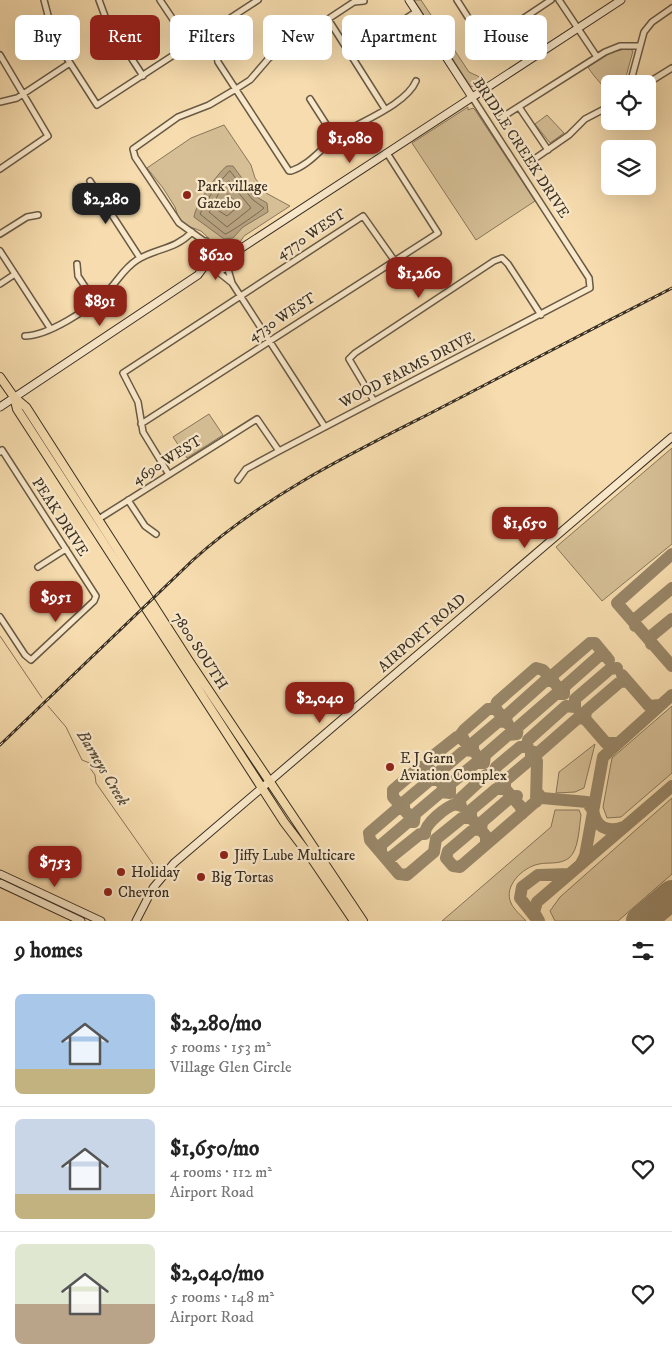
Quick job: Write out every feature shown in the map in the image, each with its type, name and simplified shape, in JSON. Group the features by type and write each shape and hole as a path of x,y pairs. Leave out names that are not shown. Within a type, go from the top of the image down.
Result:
{"main road":[{"name":"BRIDLE CREEK DRIVE","path":"410,0 472,97"},
{"path":"0,407 198,275 216,270 227,264 240,249 621,0"},
{"path":"198,275 210,258 221,252 240,249"},
{"path":"221,252 227,264"},
{"path":"210,258 210,266 216,270"},
{"name":"7800 SOUTH","path":"0,377 14,397 17,409 95,521 363,921"},
{"name":"AIRPORT ROAD","path":"136,921 153,888 169,868 672,437"},
{"name":"7800 SOUTH","path":"95,521 262,787 354,921"},
{"path":"0,874 101,921"},
{"path":"0,883 81,921"}],"street":[{"path":"44,0 54,38 97,105 170,58"},
{"path":"99,0 106,19 143,76"},
{"path":"160,0 170,15"},
{"path":"235,15 258,0"},
{"path":"457,0 485,44 551,0"},
{"path":"560,0 597,57"},
{"path":"332,16 354,2 364,1"},
{"path":"632,75 639,46 648,25 672,8"},
{"path":"410,15 416,11"},
{"path":"332,25 342,40"},
{"path":"502,118 597,57 620,46 639,46"},
{"path":"0,55 48,136 0,169"},
{"path":"217,60 289,171 294,171 310,161 335,138 385,109 411,90 416,81"},
{"path":"221,252 176,219 135,157 133,149 178,117 216,101 250,80 267,60"},
{"path":"355,60 385,109"},
{"path":"0,102 11,100 23,94 70,63"},
{"path":"656,78 672,68"},
{"name":"BRIDLE CREEK DRIVE","path":"472,97 588,278 591,286"},
{"path":"310,99 335,138"},
{"path":"519,107 548,150"},
{"path":"530,162 569,135 585,119 601,111"},
{"name":"4730 WEST","path":"141,424 394,260 416,249 438,233 387,153"},
{"path":"90,181 140,258"},
{"path":"0,234 27,217 38,215"},
{"name":"4770 WEST","path":"141,424 138,402 123,373 240,295 364,216 394,260"},
{"path":"25,336 35,335 50,328 95,302 107,292 127,267 140,258 170,248 192,232"},
{"path":"206,241 210,258"},
{"path":"0,251 50,328"},
{"path":"374,401 349,359 394,327 502,258 541,315"},
{"path":"76,264 78,276 95,302"},
{"path":"227,264 232,283"},
{"path":"216,270 232,283 325,427"},
{"path":"0,284 15,274"},
{"name":"WOOD FARMS DRIVE","path":"238,480 246,469 541,315 584,292 591,286"},
{"name":"4690 WEST","path":"95,521 256,419 279,451"},
{"path":"141,424 146,437 168,474"},
{"name":"PEAK DRIVE","path":"1,451 96,596 94,601 31,660 25,655 1,620"},
{"path":"128,500 145,526 156,534"},
{"path":"38,567 66,549"}],"shaded area":[{"path":"414,0 421,0 431,15 424,15"},
{"path":"628,48 633,51 626,75 601,75 601,84 588,67 610,53"},
{"path":"455,51 469,72 484,79 471,87 453,60 455,60"},
{"path":"468,107 468,110 473,108 475,110 535,201 476,240 412,143"},
{"path":"547,115 564,133 550,143 535,124"},
{"path":"224,125 251,165 255,178 266,193 290,206 244,236 238,245 226,250 216,245 201,231 185,225 163,188 147,168 191,138"},
{"path":"209,414 223,435 187,458 173,437"},
{"path":"672,448 672,544 602,601 556,547"},
{"path":"672,706 672,773 621,817 607,818 603,807 612,758"},
{"path":"595,744 584,788 575,792 556,793 559,772"},
{"path":"672,798 672,874 618,921 555,921 550,911 560,897"},
{"path":"555,810 579,810 581,815 577,844 569,858 558,862 533,866 521,873 512,884 509,897 511,903 526,921 442,921 551,827"}],"water":[{"path":"227,166 233,166 255,196 267,203 268,212 243,227 233,238 224,239 194,217 198,205 207,190"}],"waterway":[{"name":"Barneys Creek","path":"0,636 42,698"},
{"name":"Barneys Creek","path":"48,706 66,727 82,760 92,764 90,768 95,775 96,783 155,867"}],"taxiway":[{"path":"672,554 617,603 672,666"},
{"path":"635,626 635,619 672,588"},
{"path":"651,644 650,637 672,619"},
{"path":"557,686 552,680 554,674 590,643 595,643 609,660"},
{"path":"381,853 381,845 408,822 414,822 415,814 441,792 450,793 450,784 476,763 484,763 485,755 508,735 517,734 518,727 556,694 564,694 564,687 599,656 606,656"},
{"path":"508,724 495,708 497,702 536,668 543,670 553,681"},
{"path":"385,857 390,858 420,834 425,834 428,825 447,808 456,804 461,806 459,800 486,775 494,776 496,767 520,747 527,747 528,740 566,706 575,707 575,699 610,669 617,668"},
{"path":"622,675 649,706 660,705"},
{"path":"553,681 545,681 507,715 506,722 499,721 473,743 473,751 465,750 439,772 438,780 430,780 404,802 404,809 397,809 369,833 370,840 399,874 407,875 434,852 436,839 462,818 471,818 471,810 496,789 505,789 505,781 531,759 531,751 538,753 578,718 585,719 586,711 621,681 628,682"},
{"path":"581,864 585,856 603,757 672,695"},
{"path":"464,740 461,734 464,730 488,709 496,709"},
{"path":"580,713 606,743 616,743"},
{"path":"441,783 427,766 428,760 457,737 462,739 475,753"},
{"path":"531,751 537,761 536,802"},
{"path":"407,813 393,797 393,790 420,767 428,768"},
{"path":"501,784 521,807 522,814"},
{"path":"539,921 534,912 537,902 672,786"},
{"path":"537,792 542,798 587,802 593,811"},
{"path":"481,830 482,822 511,797 517,796"},
{"path":"486,844 486,836 481,830 474,829 448,851 446,858 453,866 460,867 541,797"},
{"path":"593,809 596,820 603,827 607,829 623,827"},
{"path":"467,813 481,830"},
{"path":"535,917 520,898 522,887 538,875 569,874"}],"runway":[{"path":"641,921 672,895"}],"railway":[{"path":"0,745 193,560 247,517 335,463 672,288"}],"place":[{"name":"Park village Gazebo","path":"187,195"},
{"name":"E J Garn Aviation Complex","path":"390,767"},
{"name":"Jiffy Lube Multicare","path":"224,855"},
{"name":"Holiday","path":"121,872"},
{"name":"Big Tortas","path":"201,877"},
{"name":"Chevron","path":"108,892"}]}
